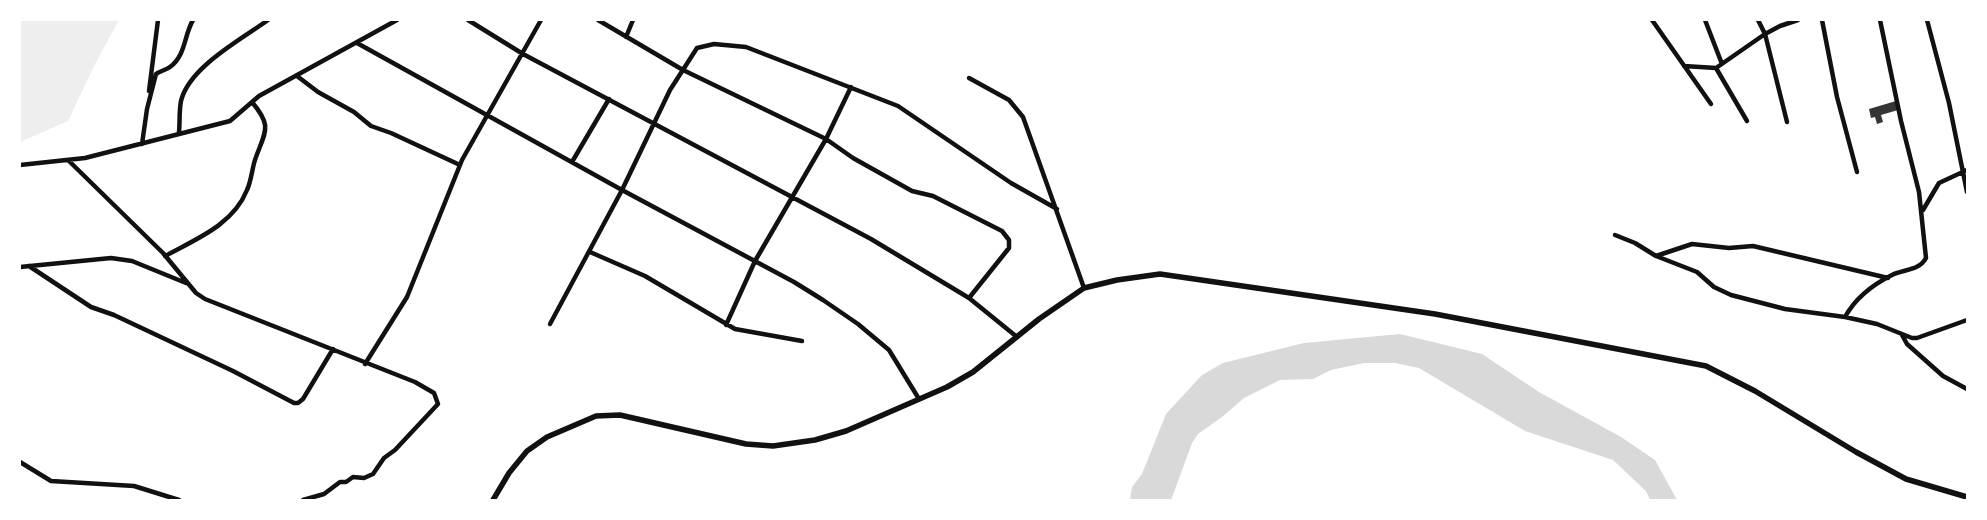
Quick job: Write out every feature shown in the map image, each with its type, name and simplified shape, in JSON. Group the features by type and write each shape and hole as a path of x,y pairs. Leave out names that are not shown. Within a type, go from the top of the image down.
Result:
{"street":[{"path":"142,144 158,20"},
{"path":"147,109 156,74 170,67 177,59 184,48 193,20"},
{"path":"179,132 181,102 196,77 209,61 268,20"},
{"path":"20,165 69,161 142,144 179,132 230,121 252,102 397,20"},
{"path":"468,20 523,54 871,239 969,298 1017,337"},
{"path":"365,364 410,291 460,164 541,20"},
{"path":"598,20 683,70 826,139 853,158 912,191 933,196 1005,234 1009,240 1009,248 969,298"},
{"path":"626,37 633,20"},
{"path":"1652,20 1711,104"},
{"path":"1705,20 1722,64"},
{"path":"1758,20 1765,34 1787,122"},
{"path":"1684,66 1716,68 1765,34 1780,26 1798,20"},
{"path":"1822,20 1834,80 1857,172"},
{"path":"1845,316 1858,298 1888,278 1919,266 1926,258 1922,211 1880,20"},
{"path":"1927,20 1965,171 1967,192"},
{"path":"357,42 622,190 794,282 858,324 889,350 919,399"},
{"path":"550,324 590,252 683,70 698,48 704,45 746,47 898,106 1011,183 1057,209"},
{"path":"1716,68 1747,122"},
{"path":"297,76 318,92 354,112 371,126 400,136 460,164"},
{"path":"969,78 1009,100 1017,107 1023,117 1084,288"},
{"path":"726,325 755,261 826,139 851,87"},
{"path":"572,162 609,99"},
{"path":"165,256 218,227 239,206 248,190 255,158 267,130 263,115 252,102"},
{"path":"69,161 165,256 188,284 205,299 365,364 415,382 434,393 438,398 438,404 395,450 384,458 373,474 364,478 353,476 346,482 340,482 324,494 303,500"},
{"path":"1922,211 1939,183 1965,171"},
{"path":"1615,235 1635,243 1656,256 1697,272 1714,287 1731,295 1785,309 1845,316 1878,324 1902,335 1917,338 1967,320"},
{"path":"1656,256 1692,244 1729,248 1752,246 1888,278"},
{"path":"590,252 645,276 713,315 726,325 749,333 802,342"},
{"path":"20,267 110,258 132,261 188,284"},
{"path":"29,266 91,307 114,315 233,371 294,403 298,403 303,399 333,350"},
{"path":"494,500 509,473 527,451 547,437 596,416 620,415 746,444 773,446 815,440 846,431 919,399 973,372 1046,314 1084,288 1117,280 1160,274 1435,314 1706,366 1755,391 1856,452 1906,478 1967,497"},
{"path":"1902,335 1907,344 1943,376 1967,389"},
{"path":"20,462 51,481 134,486 179,500"}],"shaded area":[{"path":"20,20 119,20 95,64 68,121 20,142"},
{"path":"1400,334 1482,354 1539,392 1621,437 1655,460 1677,500 1650,500 1646,491 1613,460 1525,431 1419,368 1395,363 1364,363 1331,370 1313,379 1280,380 1244,398 1198,434 1192,443 1171,500 1130,500 1132,487 1142,474 1166,414 1202,375 1223,363 1304,343"}],"building":[{"path":"1896,101 1898,110 1881,115 1883,122 1877,124 1875,117 1871,118 1869,109"}]}
